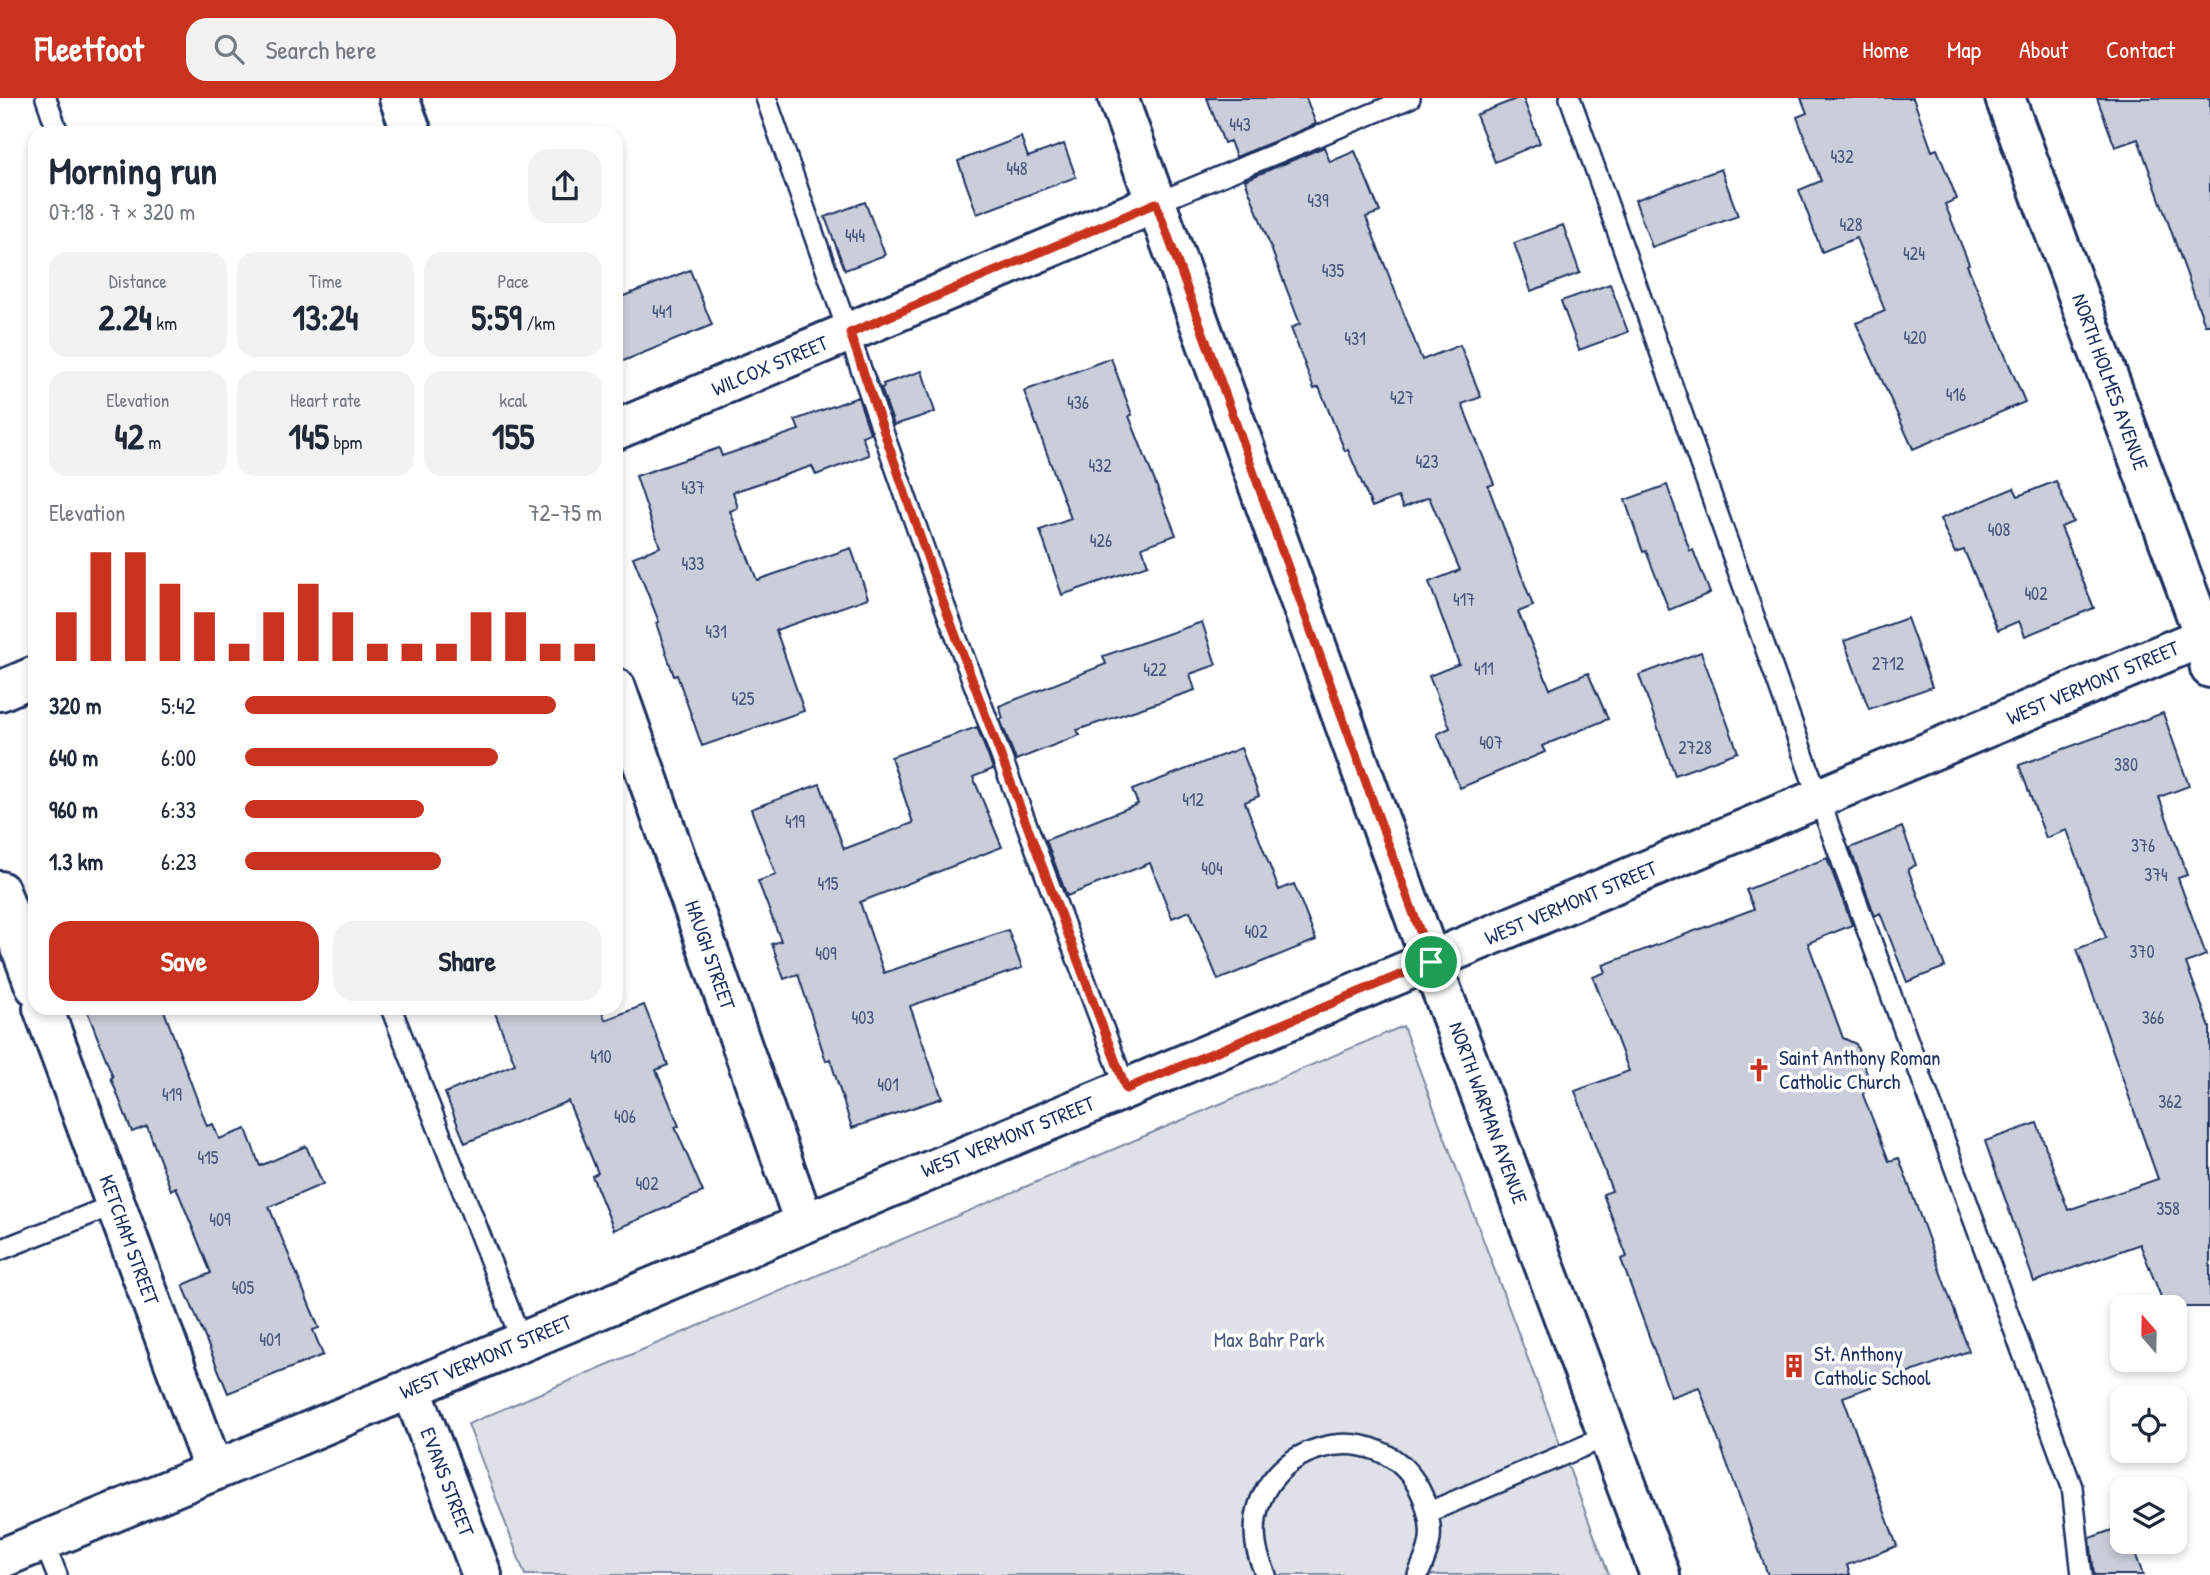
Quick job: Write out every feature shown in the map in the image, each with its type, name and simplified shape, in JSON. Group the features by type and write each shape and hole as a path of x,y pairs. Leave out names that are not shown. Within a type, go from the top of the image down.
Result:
{"street":[{"path":"399,98 409,126"},
{"name":"NORTH WARMAN AVENUE","path":"1118,98 1431,962 1660,1575"},
{"name":"NORTH HOLMES AVENUE","path":"2005,98 2208,646"},
{"name":"WILCOX STREET","path":"623,427 1156,203"},
{"name":"WEST VERMONT STREET","path":"0,1559 50,1558 215,1471 411,1388 1819,799 2208,646"},
{"path":"0,691 28,679"},
{"name":"HAUGH STREET","path":"623,708 804,1222"},
{"path":"0,891 28,967"},
{"name":"KETCHAM STREET","path":"46,1015 215,1471"},
{"name":"EVANS STREET","path":"411,1388 482,1575"}],"lane":[{"path":"46,98 56,126"},
{"path":"766,98 936,583 1126,1089"},
{"path":"1156,203 1410,98"},
{"path":"1570,98 1819,799 2073,1487 2082,1575"},
{"path":"394,1015 522,1342"},
{"path":"0,1250 116,1204"},
{"path":"1429,1512 1608,1436"},
{"path":"1266,1575 1256,1546 1256,1514 1267,1486 1287,1463 1318,1447 1348,1443 1378,1451 1404,1468 1417,1484 1429,1512 1430,1542 1418,1575"}],"green space":[{"name":"Max Bahr Park","path":"1403,1026 1609,1575 525,1575 468,1424"}],"building":[{"path":"1207,98 1306,98 1316,124 1236,157 1230,141 1224,143"},
{"path":"1523,98 1540,143 1495,162 1476,115"},
{"path":"1801,98 1913,98 1932,151 1937,149 1957,199 1945,204 1969,264 1967,265 2025,402 1913,449 1856,323 1885,311 1856,238 1822,252 1799,190 1821,181 1797,117 1807,113"},
{"path":"2097,98 2210,98 2210,325 2205,325 2138,139 2115,147"},
{"path":"1021,137 1028,157 1064,144 1076,177 977,214 958,161"},
{"path":"1324,147 1330,162 1355,151 1380,212 1366,217 1422,360 1460,345 1481,397 1462,404 1494,484 1488,486 1533,606 1518,612 1550,689 1588,673 1608,719 1542,746 1545,752 1460,788 1437,734 1450,728 1429,676 1459,664 1429,582 1460,570 1429,497 1403,508 1398,497 1372,507 1319,387 1314,389 1291,328 1300,324 1245,180"},
{"path":"1721,169 1738,216 1652,247 1635,200"},
{"path":"865,202 885,255 845,270 825,217"},
{"path":"1563,225 1580,273 1531,291 1514,243"},
{"path":"690,270 712,325 623,361 623,296"},
{"path":"1610,284 1628,332 1579,350 1561,301"},
{"path":"1111,358 1132,415 1129,416 1176,535 1142,547 1148,565 1062,595 1040,530 1071,519 1024,391"},
{"path":"922,371 935,412 894,425 881,388 884,387 883,384"},
{"path":"858,397 870,433 862,436 869,455 816,475 812,466 733,492 738,508 730,511 757,580 851,548 868,598 776,630 804,711 702,746 677,675 674,676 656,623 659,622 633,557 660,547 636,476 719,448 722,456 799,430 795,420"},
{"path":"2056,481 2073,522 2061,527 2094,608 2025,636 2019,621 1998,630 1964,550 1955,553 1940,519 2014,488 2018,496"},
{"path":"1667,485 1690,551 1693,550 1710,593 1669,610 1646,551 1643,552 1625,500"},
{"path":"1907,618 1932,687 1869,709 1844,641"},
{"path":"1202,622 1216,665 1190,674 1195,690 1077,730 1080,735 1016,760 1000,719 1003,718 999,706 1106,664 1103,656"},
{"path":"1701,652 1738,752 1675,775 1639,675"},
{"path":"2163,713 2189,786 2159,797 2187,875 2178,878 2206,955 2186,963 2210,1028 2210,1307 2188,1307 2188,1295 2160,1295 2140,1244 2034,1282 1985,1141 2037,1123 2068,1210 2158,1179 2077,949 2106,938 2067,830 2046,838 2019,765"},
{"path":"977,727 993,769 973,777 1002,847 860,902 884,973 1008,930 1022,968 910,1006 942,1098 852,1128 830,1059 826,1061 798,974 784,979 772,944 781,941 758,881 776,875 751,809 820,784 844,849 913,823 891,757"},
{"path":"1241,748 1259,796 1245,802 1279,890 1294,884 1316,940 1218,980 1190,911 1172,918 1150,863 1067,896 1046,840 1138,804 1132,790"},
{"path":"1902,827 1916,865 1908,869 1945,967 1907,982 1880,913 1875,916 1850,848"},
{"path":"1827,858 1852,925 1808,943 1843,1038 1856,1044 1869,1079 1863,1095 1889,1161 1899,1158 1969,1351 1843,1397 1897,1546 1847,1565 1850,1575 1768,1575 1699,1387 1671,1397 1621,1259 1627,1257 1603,1194 1612,1191 1575,1091 1629,1071 1593,977 1606,972 1603,965 1754,909 1746,890"},
{"path":"644,1005 668,1065 656,1070 679,1126 675,1127 703,1192 614,1230 592,1176 598,1173 568,1101 465,1143 445,1093 515,1064 496,1015 603,1015 605,1020"},
{"path":"89,1015 166,1015 207,1126 213,1124 219,1139 246,1129 260,1166 306,1146 323,1184 269,1207 319,1328 313,1330 323,1355 228,1393 183,1285 211,1273 176,1187 171,1190 147,1126 132,1132 111,1078 113,1077"},
{"path":"2110,1531 2110,1554 2135,1554 2143,1575 2094,1575 2090,1538"}],"place":[{"name":"Saint Anthony Roman Catholic Church","path":"1759,1070"},
{"name":"St. Anthony Catholic School","path":"1794,1366"}],"route":[{"path":"1156,203 1431,962 1126,1089 936,583 850,333 1156,203"}]}
